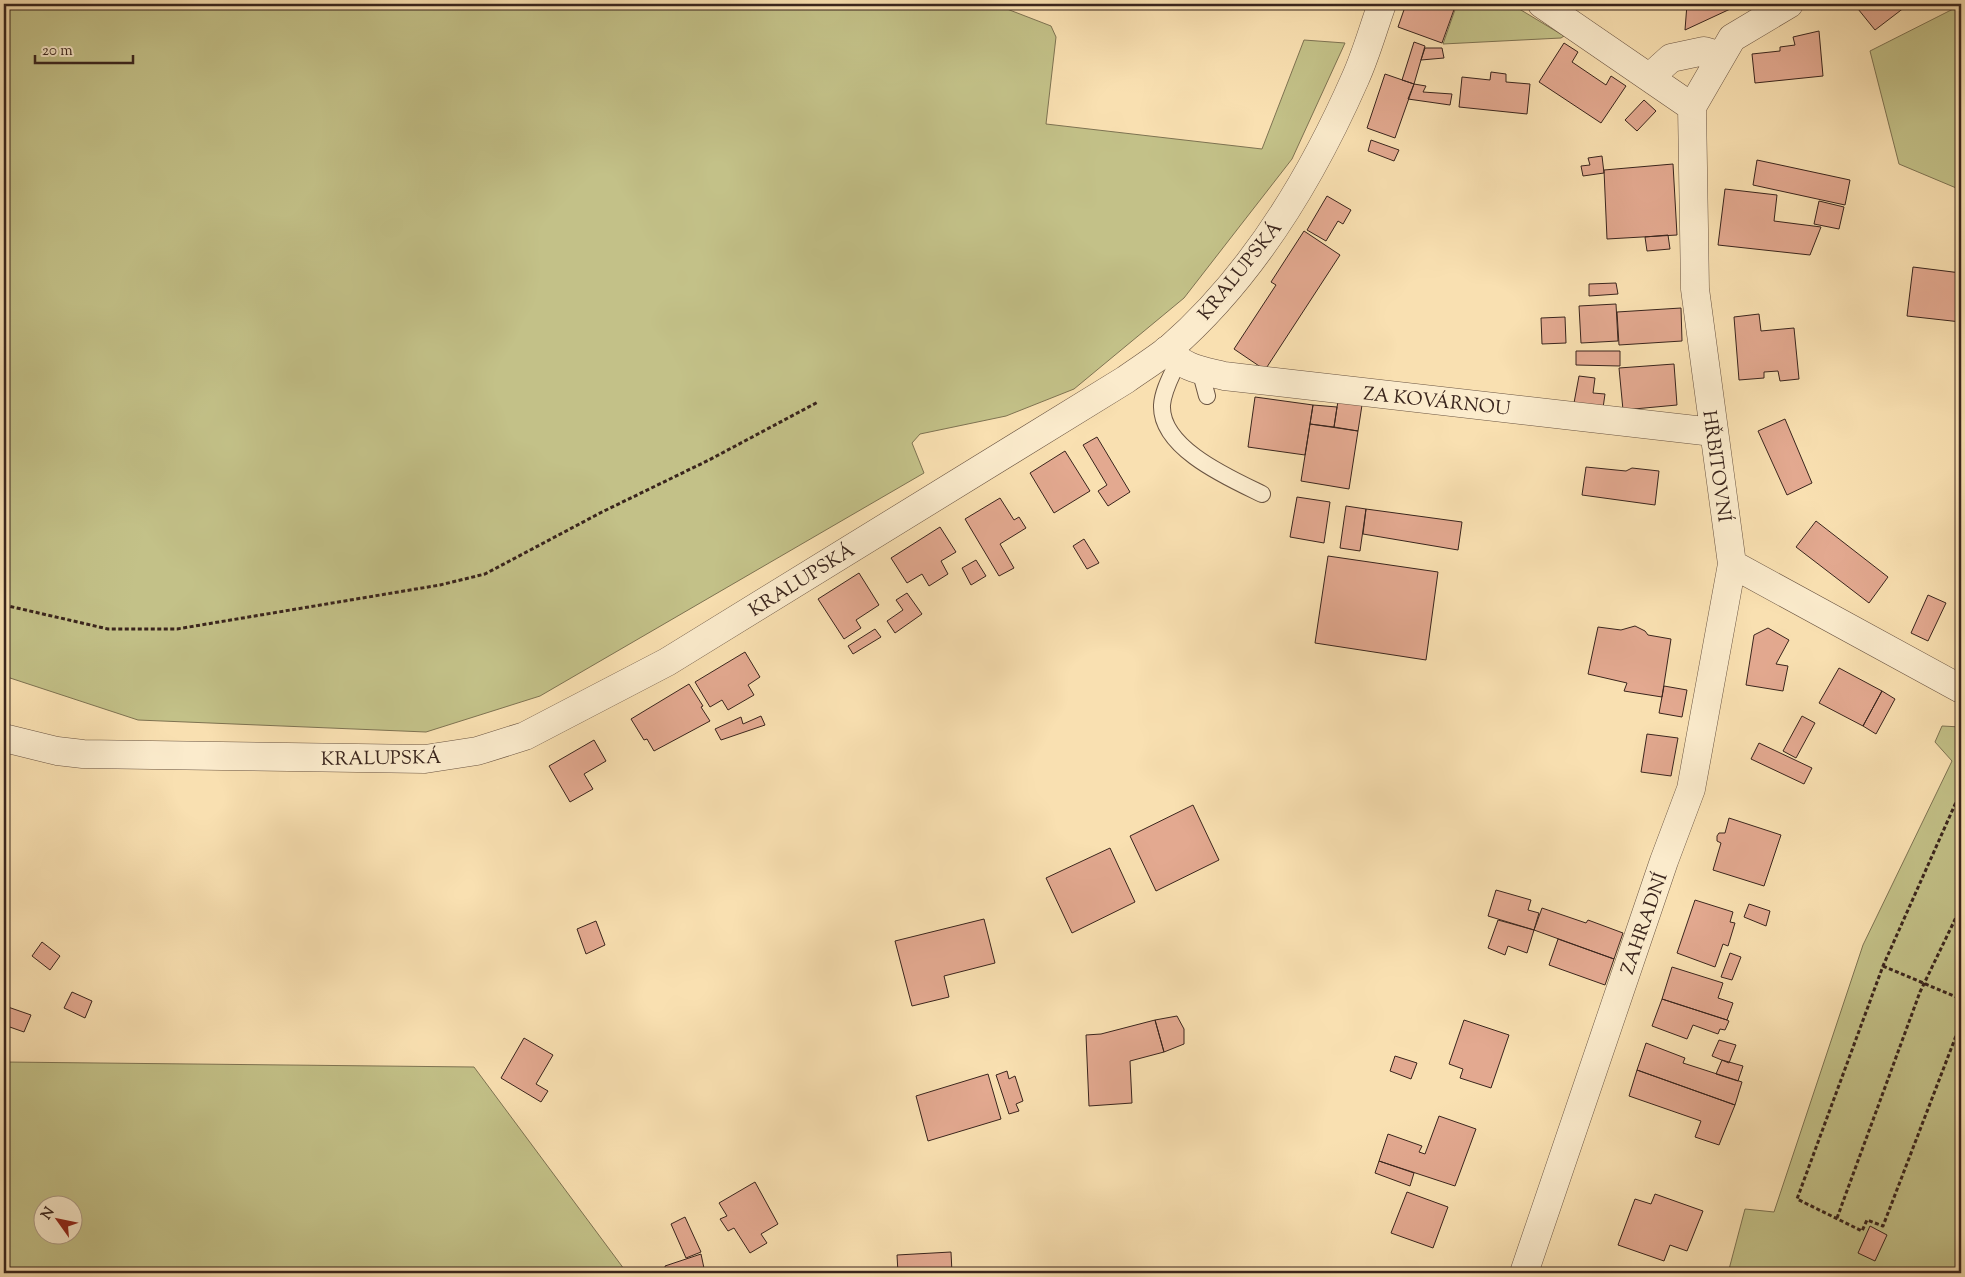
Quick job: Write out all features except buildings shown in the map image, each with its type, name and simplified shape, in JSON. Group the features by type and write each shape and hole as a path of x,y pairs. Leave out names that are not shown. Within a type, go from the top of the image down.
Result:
{"street":[{"name":"KRALUPSKÁ","path":"4,738 57,751 83,754 378,760 426,759 477,751 500,745 533,732 667,662 1125,380 1182,360 1206,314 1236,280 1290,204 1323,147 1356,77 1382,4"},
{"path":"1542,4 1692,107 1732,38 1789,4"},
{"path":"1650,78 1671,58 1704,51 1721,56"},
{"name":"HŘBITOVNÍ","path":"1692,107 1695,289 1732,564"},
{"name":"ZA KOVÁRNOU","path":"1182,360 1224,376 1713,432"},
{"path":"1732,564 1961,689"},
{"name":"ZAHRADNÍ","path":"1524,1273 1690,789 1732,564"}],"lane":[{"path":"1207,396 1182,360 1165,392 1162,405 1163,419 1169,432 1203,463 1262,494"}],"path":[{"path":"4,605 108,628 177,629 440,585 485,574 602,512 709,460 818,402"},
{"path":"1961,791 1883,966 1797,1199 1862,1231 1868,1220 1883,1226 1961,1023"},
{"path":"1837,1218 1924,984 1961,907"},
{"path":"1883,966 1961,999"}],"shaded area":[{"path":"4,4 994,4 1051,26 1056,37 1046,124 1262,149 1304,40 1345,43 1292,159 1184,298 1074,389 1006,416 920,434 912,443 924,473 540,696 426,732 138,720 4,676"},
{"path":"1457,4 1511,4 1564,36 1561,38 1443,44"},
{"path":"1961,5 1961,190 1899,164 1870,51"},
{"path":"1942,726 1961,727 1961,1273 1728,1273 1745,1209 1774,1212 1863,945 1952,761 1935,742"},
{"path":"4,1062 474,1067 627,1273 4,1273"}]}
